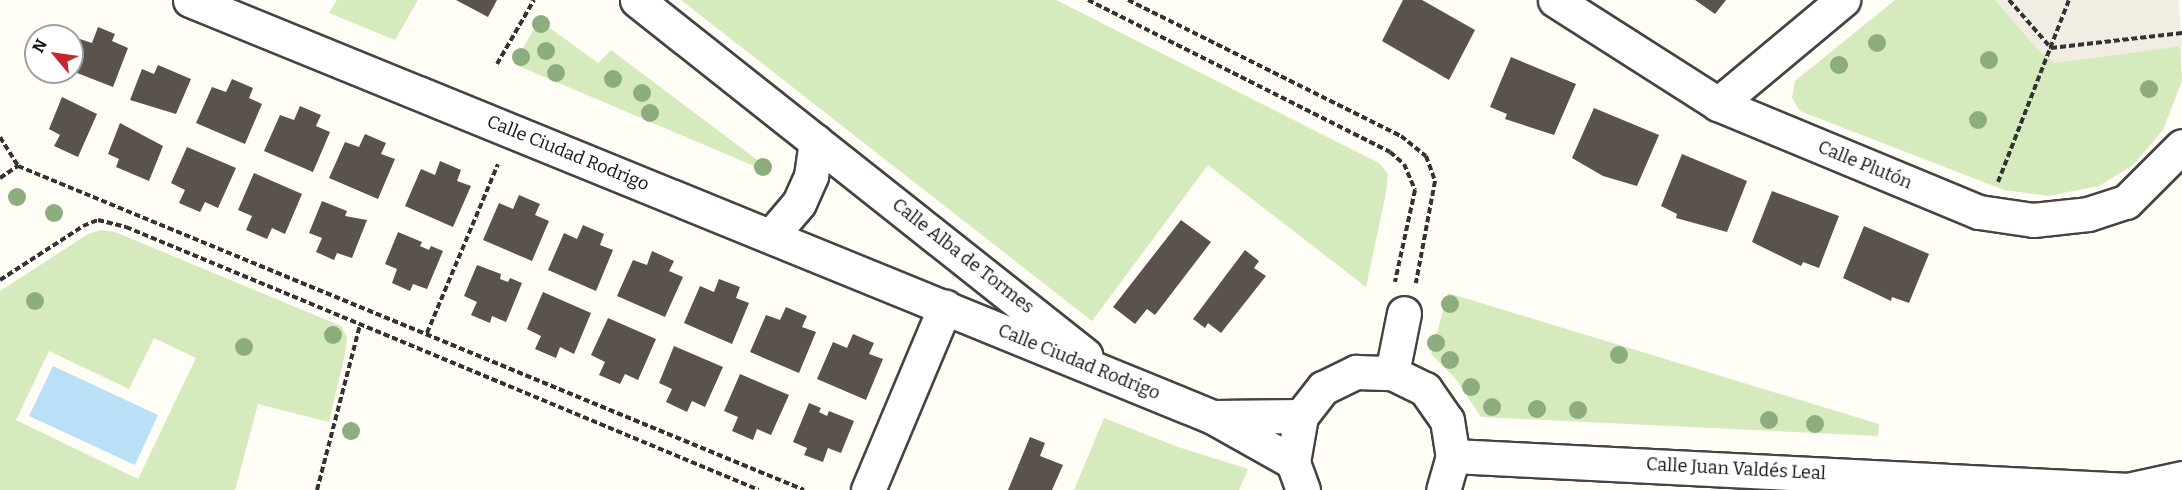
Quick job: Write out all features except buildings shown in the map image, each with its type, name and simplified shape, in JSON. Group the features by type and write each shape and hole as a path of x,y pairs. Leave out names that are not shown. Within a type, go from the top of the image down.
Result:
{"street":[{"name":"Calle Ciudad Rodrigo","path":"190,0 1213,417 1298,476"},
{"name":"Calle Alba de Tormes","path":"636,0 1041,316 1107,374"},
{"name":"Calle Plutón","path":"1555,0 1718,104 1979,212 2033,220 2088,214 2126,202 2182,146"},
{"path":"1718,104 1843,0"},
{"path":"771,236 799,203 812,176 816,141"},
{"path":"1392,373 1398,303"},
{"path":"868,490 945,307"},
{"path":"1298,476 1300,416 1323,388 1356,372 1392,373 1425,389 1447,420 1453,456 1443,490"},
{"name":"Calle Ciudad Rodrigo","path":"1213,417 1300,416"},
{"name":"Calle Juan Valdés Leal","path":"1453,456 1795,481 2128,490 2182,478"}],"path":[{"path":"497,64 534,0"},
{"path":"1088,0 1390,152 1404,164 1415,190 1398,303"},
{"path":"1128,0 1401,136 1426,156 1436,181 1417,281 1398,303"},
{"path":"2009,0 2051,48"},
{"path":"1994,191 2069,0"},
{"path":"2051,48 2182,33"},
{"path":"0,136 18,166 804,490"},
{"path":"427,333 498,164"},
{"path":"0,178 18,166"},
{"path":"0,280 83,226 99,220 126,227 759,490"},
{"path":"317,490 360,325"}],"green space":[{"path":"337,0 418,0 395,40 329,13"},
{"path":"681,0 1056,0 1379,163 1388,174 1366,287 1208,165 1092,321"},
{"path":"1895,0 2178,0 2182,81 2163,130 2133,165 2099,186 2048,196 2004,190 1800,111 1792,98 1795,81"},
{"path":"539,20 598,63 611,50 768,168 766,171 514,64"},
{"path":"101,230 115,232 341,326 347,337 345,354 329,422 258,404 235,490 0,490 0,291 88,234","holes":["154,338 196,358 138,479 16,420 49,351 129,389"]},
{"path":"1448,293 1879,424 1878,436 1481,417 1455,378 1431,354"},
{"path":"1104,418 1178,447 1248,469 1239,490 1074,490"}],"shaded area":[{"path":"1995,0 2178,0 2182,46 2055,63 2040,52"}],"water":[{"path":"53,366 158,415 135,465 29,416"}]}
